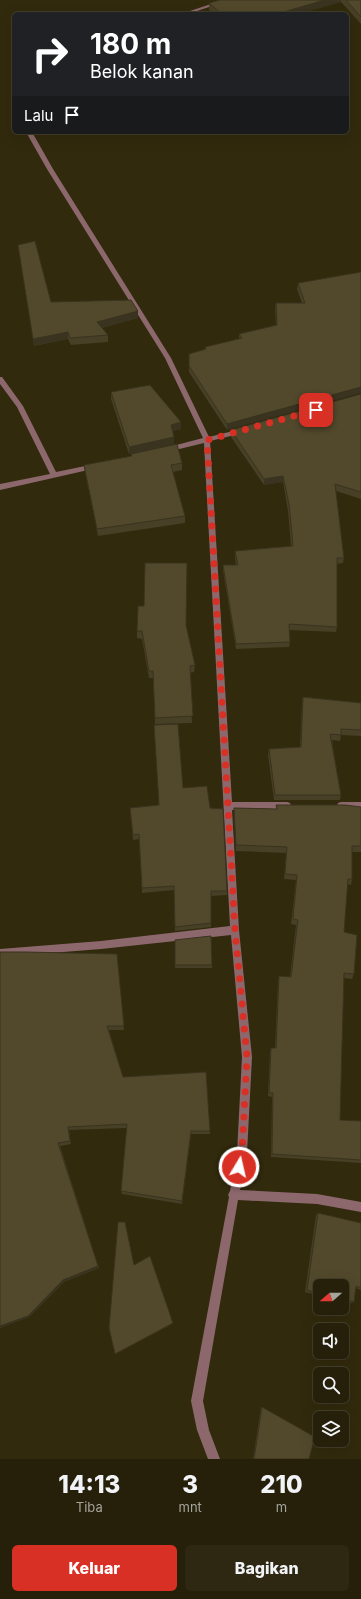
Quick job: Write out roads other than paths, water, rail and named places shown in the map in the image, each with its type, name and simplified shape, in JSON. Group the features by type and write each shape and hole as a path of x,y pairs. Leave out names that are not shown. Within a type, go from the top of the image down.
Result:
{"street":[{"path":"189,12 228,0"},
{"path":"30,134 50,169 168,358 207,440 235,930 247,1057 242,1153 233,1195 197,1401 203,1430 214,1459"},
{"path":"0,379 20,406 54,475"},
{"path":"162,451 249,429"},
{"path":"0,487 101,465"},
{"path":"228,806 298,806"},
{"path":"330,806 361,806"},
{"path":"0,953 101,945 235,930"},
{"path":"233,1195 317,1199 361,1207"}]}
